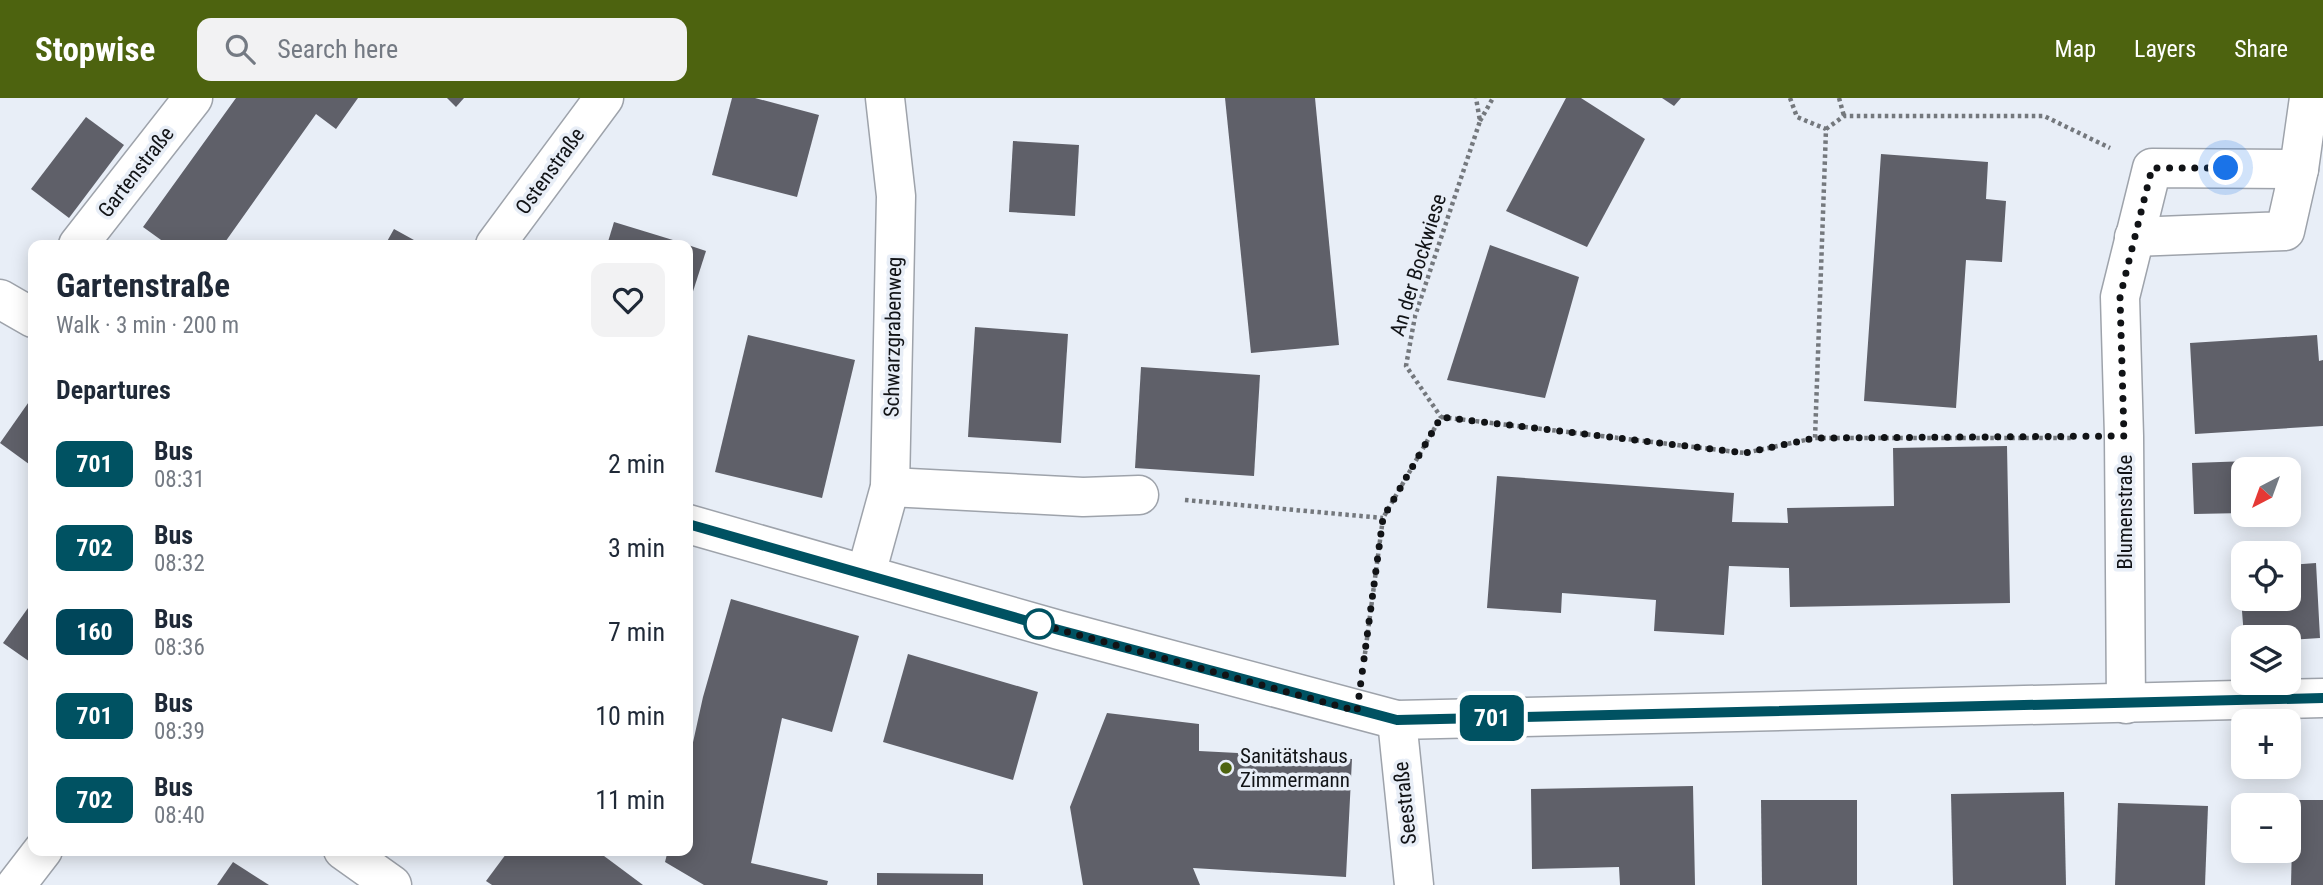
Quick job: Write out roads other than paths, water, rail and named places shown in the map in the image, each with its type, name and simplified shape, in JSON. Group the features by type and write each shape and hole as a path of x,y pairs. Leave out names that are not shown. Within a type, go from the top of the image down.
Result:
{"street":[{"name":"Gartenstraße","path":"82,240 193,98"},
{"name":"Ostenstraße","path":"499,240 604,98"},
{"name":"Schwarzgrabenweg","path":"866,574 890,487 896,196 885,98"},
{"path":"2134,237 2285,232 2299,169 2309,98"},
{"name":"Blumenstraße","path":"2126,704 2120,297 2152,168 2299,169"},
{"path":"890,487 1083,497 1139,495"},
{"path":"693,525 1059,630 1397,720 2323,698"},
{"name":"Seestraße","path":"1397,720 1414,885"},
{"path":"16,885 38,856"},
{"path":"351,856 392,885"}],"place":[{"name":"Sanitätshaus Zimmermann","path":"1226,768"}]}
